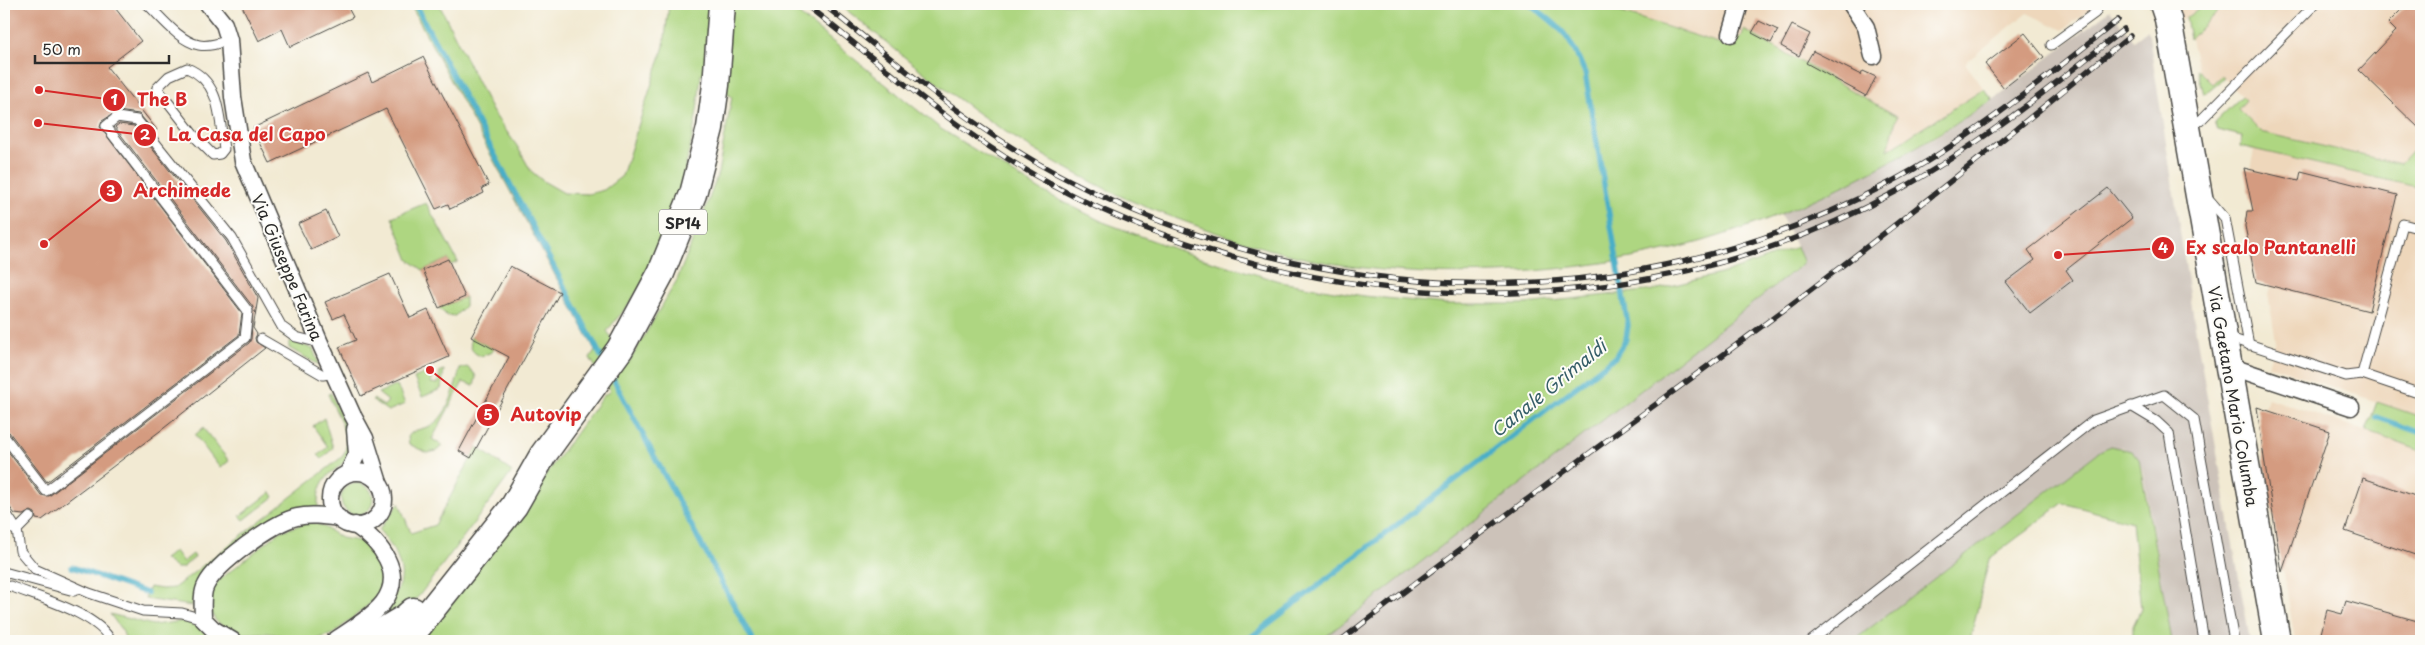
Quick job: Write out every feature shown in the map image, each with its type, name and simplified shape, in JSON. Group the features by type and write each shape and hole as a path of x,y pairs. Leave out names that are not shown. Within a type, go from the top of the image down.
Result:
{"main road":[{"name":"SP14","path":"543,455 620,349 661,273 679,232 693,194 708,137 716,85 722,4"},
{"name":"Via Gaetano Mario Columba","path":"2148,4 2155,34 2259,641"},
{"name":"Via Gaetano Mario Columba","path":"2163,4 2168,19 2277,641"},
{"path":"366,641 405,618 429,594 502,497 543,455"},
{"path":"398,641 417,628 514,506 543,455"}],"street":[{"name":"Via Giuseppe Farina","path":"208,4 224,24 230,40 233,97 243,161 352,414"},
{"path":"1731,34 1740,4"},
{"path":"1851,4 1866,27 1873,56"},
{"path":"2229,366 2351,407"},
{"path":"338,518 330,502 330,493 334,485 348,473 357,454 352,414"},
{"path":"352,414 366,438 384,500 378,515 364,525 356,526"},
{"path":"348,473 365,473 379,483"},
{"path":"234,641 213,629 203,619 205,586 217,568 280,523 296,517 314,515 338,518 370,535 389,559 392,572 390,590 383,603 334,641"}],"lane":[{"path":"147,4 183,38 198,45 209,45 230,40"},
{"path":"2051,46 2095,13 2100,4"},
{"path":"2186,124 2200,120 2315,4"},
{"path":"187,68 201,74 216,97 224,149 220,154 213,155 196,138 158,88 169,76 187,68"},
{"path":"216,97 233,97"},
{"path":"4,436 46,491 245,338 248,311 106,126 117,117 137,120 232,238 282,327 296,337 320,343"},
{"path":"2197,186 2225,218 2249,345"},
{"path":"2362,374 2403,224 2421,229"},
{"path":"2224,336 2346,376 2362,374 2421,394"},
{"path":"261,339 323,375 334,373"},
{"path":"1811,641 2094,420 2164,395 2194,420 2234,641"},
{"path":"2131,406 2156,421 2169,433 2204,641"},
{"path":"4,510 17,530 20,551 35,569 90,593 143,611 182,613 203,619"},
{"path":"17,530 30,517"},
{"path":"4,527 17,530"},
{"path":"4,572 58,588 90,593"},
{"path":"4,588 10,586 82,615 97,625 111,641"}],"shaded area":[{"path":"1594,4 2093,4 2089,10 2063,30 2027,13 1965,63 1984,89 1887,150 1744,30 1742,37 1725,45"},
{"path":"2172,4 2421,4 2421,641 2295,641 2257,407 2264,409 2268,398 2366,431 2377,402 2268,365 2276,341 2268,294 2272,288 2256,282 2245,226 2247,211 2252,211 2245,173 2250,169 2254,150 2240,146 2242,136 2217,130 2214,123 2242,96 2224,78 2204,94 2186,18 2179,21"},
{"path":"2110,10 2134,41 2148,30 2198,345 2250,641 2172,641 2143,472 2139,459 2132,451 2121,447 2100,451 1853,641 1320,641 1804,263 1780,213 1849,183 1934,138 1993,100"}],"green space":[{"path":"410,4 439,4 492,111 517,146 531,171 543,181 564,193 588,194 604,190 622,176 664,46 669,4 786,4 941,129 1042,191 1103,222 1197,257 1286,283 1364,296 1447,304 1525,304 1654,290 1728,272 1797,247 1804,263 1320,641 418,641 526,502 603,396 610,391 590,358 595,350","holes":["701,74 732,97 718,173 708,202 677,280 629,362 607,331 635,295 648,271 671,217 688,158"]},
{"path":"839,4 1594,4 1725,45 1742,37 1744,30 1897,116 1888,150 1984,89 1993,100 1924,142 1853,181 1779,214 1703,241 1605,263 1553,269 1500,273 1394,271 1344,265 1267,249 1186,222 1141,205 1109,190 1036,151 979,114 938,84"},
{"path":"2204,4 2225,4 2190,39 2186,18"},
{"path":"2197,69 2212,84 2221,76 2224,78 2204,94"},
{"path":"2242,96 2246,100 2238,109 2261,132 2400,164 2415,148 2421,153 2421,188 2240,146 2242,136 2217,130 2214,123"},
{"path":"426,203 458,262 451,265 448,259 423,270 409,260 392,217"},
{"path":"465,297 465,306 455,316 446,315 439,308"},
{"path":"471,337 494,349 492,352 481,356 478,355 472,349"},
{"path":"292,341 313,349 319,365 289,348 289,343"},
{"path":"467,367 476,377 474,386 463,382 432,439 442,445 437,451 427,453 409,444 408,437 411,434 432,425 445,412 460,369"},
{"path":"432,370 431,383 438,384 440,371 444,370 441,389 422,397 414,378"},
{"path":"397,385 405,404 388,411 372,400 384,406 388,401 378,393"},
{"path":"331,393 346,429 349,452 343,464 326,478 322,485 318,507 295,509 273,517 211,565 199,577 192,606 145,599 149,587 174,588 342,457 346,443 345,434 328,394"},
{"path":"2377,402 2421,417 2421,451 2366,431"},
{"path":"324,418 333,448 322,459 318,455 328,447 313,426"},
{"path":"203,428 229,461 220,468 195,435"},
{"path":"2110,446 2132,451 2139,459 2172,641 2133,641 2133,626 2141,609 2132,522 2063,503 1989,559 1970,641 1853,641 2100,451"},
{"path":"477,447 512,472 419,596 408,606 355,641 348,641 387,603 400,583 400,566 397,558 379,530 399,503 411,533 435,525"},
{"path":"357,483 369,487 373,499 369,511 357,515 345,511 341,499 345,487"},
{"path":"271,492 274,497 244,520 240,516"},
{"path":"310,522 321,525 341,538 365,542 375,553 383,570 384,577 379,594 372,602 333,634 313,640 266,633 237,634 230,632 215,620 209,604 210,593 218,581 281,531"},
{"path":"175,551 183,562 193,554 195,557 182,568 176,568 164,559"},
{"path":"110,614 153,625 184,621 198,627 215,641 126,641 123,632"}],"building":[{"path":"4,4 112,4 141,41 107,67 157,130 155,132 139,114 118,111 102,121 100,127 242,313 239,335 47,482 9,432 4,430"},
{"path":"241,4 346,4 353,17 290,47 282,29 259,41"},
{"path":"2407,4 2415,4 2421,10 2421,130 2359,70 2396,31 2388,23"},
{"path":"1759,21 1778,30 1771,43 1752,33"},
{"path":"1792,25 1810,34 1799,56 1781,46"},
{"path":"2025,33 2044,57 2004,88 1985,64"},
{"path":"1813,51 1861,75 1863,71 1876,77 1866,96 1806,63"},
{"path":"423,57 489,185 482,188 484,193 450,209 448,204 436,209 386,109 270,163 253,128 368,73 372,82"},
{"path":"119,124 134,126 226,241 258,298 253,328 257,334 256,342 265,348 164,428 42,520 36,519 35,513 31,511 23,515 15,514 4,500 4,446 41,495 49,496 249,343 251,339 253,307 115,127"},
{"path":"2244,168 2299,181 2301,171 2397,195 2369,311 2256,282 2245,226 2247,211 2253,211"},
{"path":"2108,188 2132,218 2066,270 2073,280 2030,313 2006,282 2035,260 2028,250"},
{"path":"326,211 338,237 311,250 298,224"},
{"path":"448,259 465,297 439,308 423,270"},
{"path":"510,266 560,292 471,458 459,451 509,357 471,337"},
{"path":"390,274 410,318 428,310 449,357 361,396 339,347 356,340 344,314 333,319 325,302"},
{"path":"2257,407 2330,431 2282,572 2264,458"},
{"path":"2363,478 2421,498 2421,557 2345,531"},
{"path":"2346,601 2421,622 2421,641 2319,641 2327,610 2342,614"}],"waterway":[{"path":"415,4 603,360"},
{"name":"Canale Grimaldi","path":"1246,641 1615,357 1626,339 1628,325 1585,73 1575,50 1564,33 1550,19 1529,4"},
{"path":"611,375 753,641"},
{"path":"2376,417 2421,433"},
{"path":"72,567 147,593"}],"railway":[{"path":"805,4 926,101 988,146 1054,186 1154,231 1258,264 1366,285 1475,293 1584,288 1692,270 1797,237 1897,191 1957,155 2014,115 2124,29"},
{"path":"823,4 910,74 999,140 1063,177 1162,222 1265,255 1370,276 1475,284 1581,278 1686,260 1789,229 1889,183 1920,166 2007,107 2118,20"},
{"path":"1340,641 1504,516 1870,245 2130,36"}],"place":[{"name":"The B","path":"39,90"},
{"name":"La Casa del Capo","path":"38,123"},
{"name":"Archimede","path":"44,244"},
{"name":"Ex scalo Pantanelli","path":"2058,255"},
{"name":"Autovip","path":"430,370"}]}
